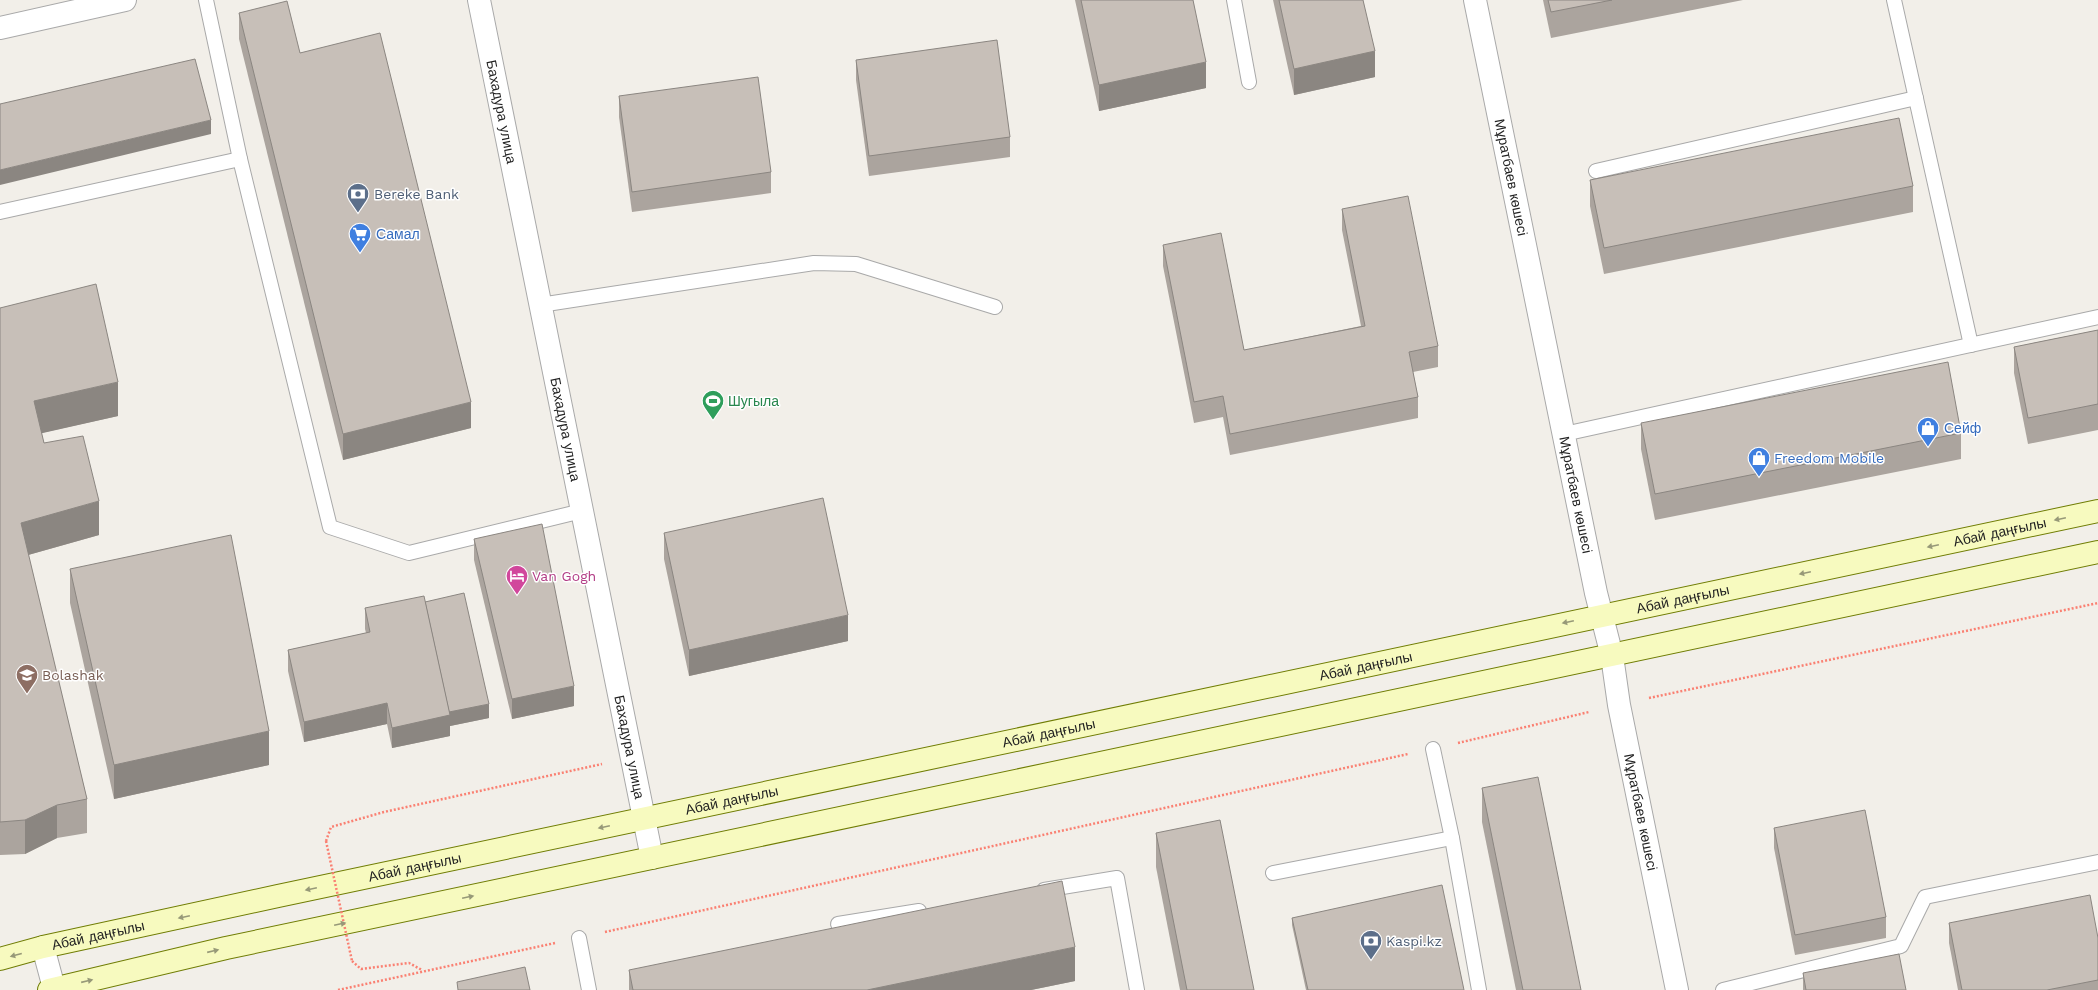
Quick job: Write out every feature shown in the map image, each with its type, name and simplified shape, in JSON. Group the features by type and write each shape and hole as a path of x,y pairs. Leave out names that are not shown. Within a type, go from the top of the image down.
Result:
{"main road":[{"name":"Абай даңғылы","path":"0,959 44,947 643,819 2098,511"},
{"path":"53,989 234,946 1612,656 2098,552"}],"street":[{"path":"0,28 125,0"},
{"name":"Бахадура улица","path":"479,0 630,757 652,858"},
{"name":"Мұратбаев көшесі","path":"1475,0 1601,615 1612,656 1619,705 1677,990"},
{"path":"44,947 53,989"}],"lane":[{"path":"206,0 240,159 330,527 409,553 582,511"},
{"path":"1234,0 1249,82"},
{"path":"1894,0 1971,345"},
{"path":"1596,171 1916,98"},
{"path":"0,212 240,159"},
{"path":"540,305 814,263 856,264 995,306"},
{"path":"1564,434 2098,317"},
{"path":"1433,749 1452,838 1479,990"},
{"path":"1273,873 1452,838"},
{"path":"1724,990 1901,946 1925,897 2098,862"},
{"path":"1032,892 1117,878 1137,990"},
{"path":"838,924 931,909"},
{"path":"579,938 589,990"}],"path":[{"path":"338,990 422,970 579,938 1433,749 1619,705 2098,603"},
{"path":"422,970 410,963 361,969 352,961 326,841 331,827 384,812 630,757"}],"building":[{"path":"1081,0 1193,0 1206,62 1099,85"},
{"path":"1279,0 1363,0 1375,51 1294,69"},
{"path":"1548,0 1612,0 1551,12"},
{"name":"Самал","path":"287,1 300,53 380,33 471,402 343,434 239,13"},
{"path":"997,40 1010,137 869,156 856,60"},
{"path":"195,59 211,120 0,170 0,104"},
{"path":"758,77 771,172 632,192 619,96"},
{"path":"1899,118 1913,186 1604,248 1590,180"},
{"path":"1408,196 1438,346 1409,352 1418,397 1230,434 1223,396 1194,402 1163,245 1221,233 1244,350 1365,326 1342,209"},
{"name":"Bolashak","path":"96,284 118,382 34,401 44,443 83,436 99,501 21,523 87,799 57,805 25,820 0,822 0,308"},
{"path":"2098,330 2098,404 2028,418 2014,347"},
{"path":"1948,362 1961,433 1655,494 1641,423"},
{"path":"823,498 848,615 689,650 664,533"},
{"name":"Van Gogh","path":"542,524 574,686 512,699 474,539"},
{"name":"Bolashak","path":"231,535 269,731 114,765 70,569"},
{"path":"464,593 489,704 449,712 425,602"},
{"path":"424,596 450,715 392,728 387,703 304,722 288,650 370,632 365,608"},
{"path":"1538,777 1581,990 1523,990 1482,788"},
{"path":"1865,810 1886,917 1795,935 1774,828"},
{"path":"1220,820 1254,990 1187,990 1156,833"},
{"path":"1062,881 1075,947 867,990 633,990 629,970"},
{"path":"1442,885 1464,990 1308,990 1292,918"},
{"path":"2090,895 2098,938 2098,980 2047,990 1962,990 1949,923"},
{"path":"1899,954 1906,990 1806,990 1803,973"},
{"path":"525,967 530,990 458,990 457,982"}],"place":[{"name":"Bereke Bank","path":"358,214"},
{"name":"Самал","path":"360,254"},
{"name":"Шугыла","path":"713,420"},
{"name":"Сейф","path":"1928,448"},
{"name":"Freedom Mobile","path":"1759,478"},
{"name":"Van Gogh","path":"517,596"},
{"name":"Bolashak","path":"27,694"},
{"name":"Kaspi.kz","path":"1371,960"}]}
